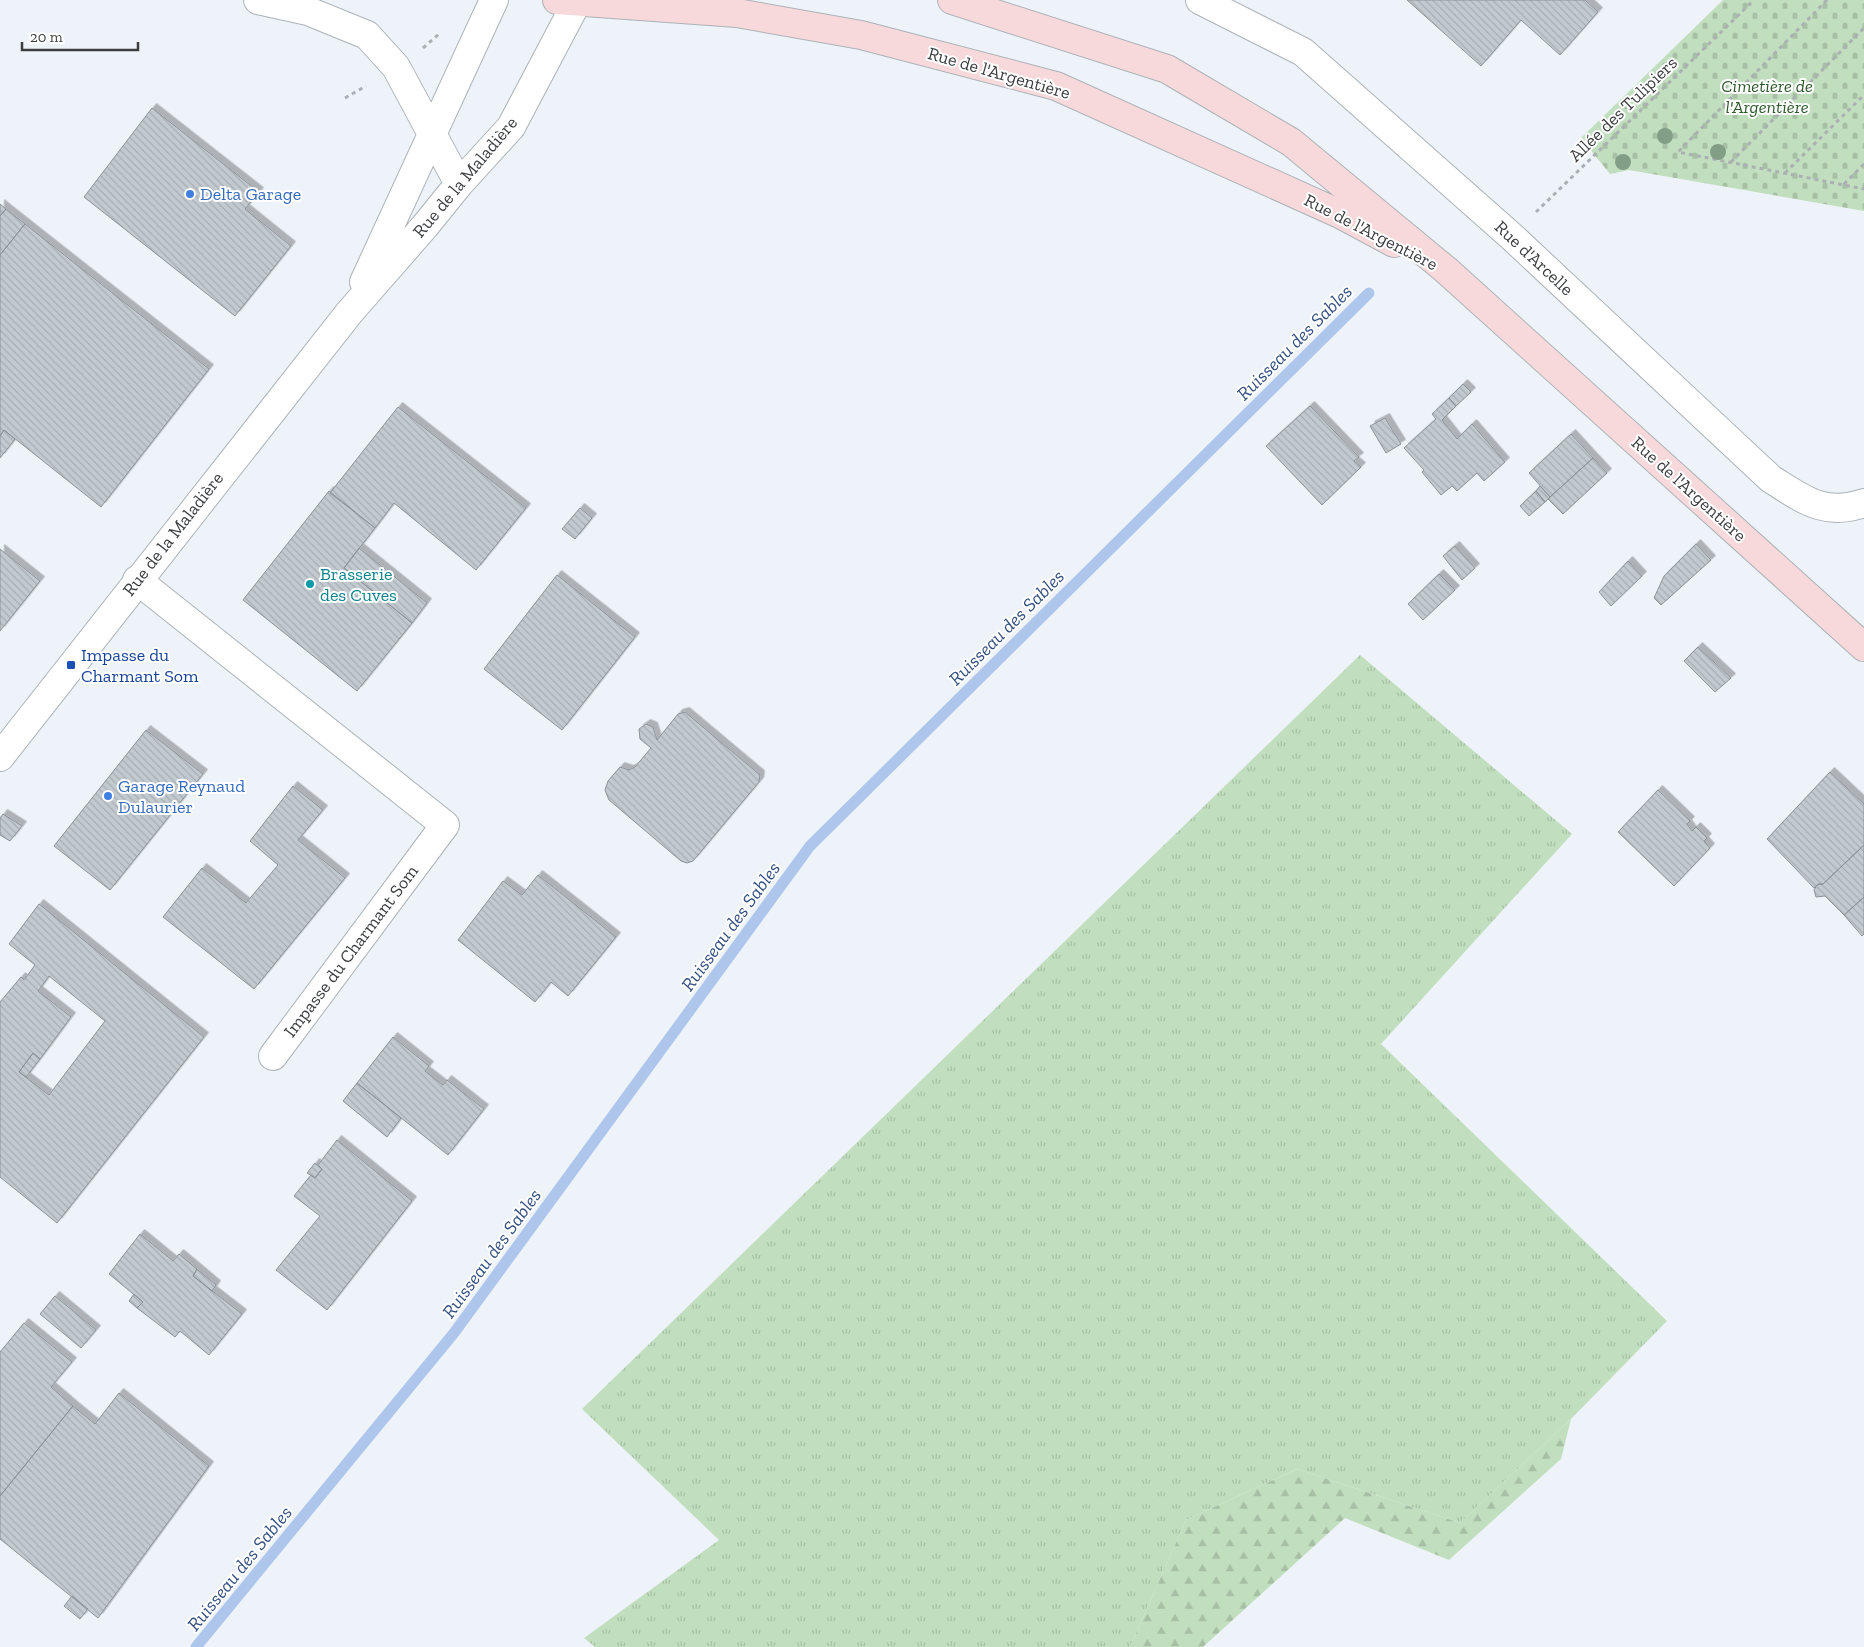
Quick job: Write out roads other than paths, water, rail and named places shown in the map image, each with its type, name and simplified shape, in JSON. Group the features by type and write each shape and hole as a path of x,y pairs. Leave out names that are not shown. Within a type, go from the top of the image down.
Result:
{"main road":[{"name":"Rue de l'Argentière","path":"571,0 746,15 861,36 1056,86 1340,214 1446,270"},
{"name":"Rue de l'Argentière","path":"952,0 1166,69 1291,142 1446,270 1864,648"}],"street":[{"path":"258,0 308,11 366,36 396,67 431,136 459,184"},
{"name":"Rue de la Maladière","path":"349,313 494,0"},
{"name":"Rue de la Maladière","path":"0,756 349,313 459,184 511,127 571,0"},
{"name":"Rue d'Arcelle","path":"1200,0 1303,52 1511,236 1771,479 1811,504 1848,508 1864,503"},
{"name":"Impasse du Charmant Som","path":"137,580 445,825 273,1056"}],"waterway":[{"name":"Ruisseau des Sables","path":"196,1647 454,1333 810,846 1369,293"}],"place":[{"name":"Delta Garage","path":"190,194"},
{"name":"Brasserie des Cuves","path":"310,584"},
{"name":"Impasse du Charmant Som","path":"71,665"},
{"name":"Garage Reynaud Dulaurier","path":"108,796"}],"park label":[{"name":"Cimetière de l'Argentière","path":"1767,96"}]}
